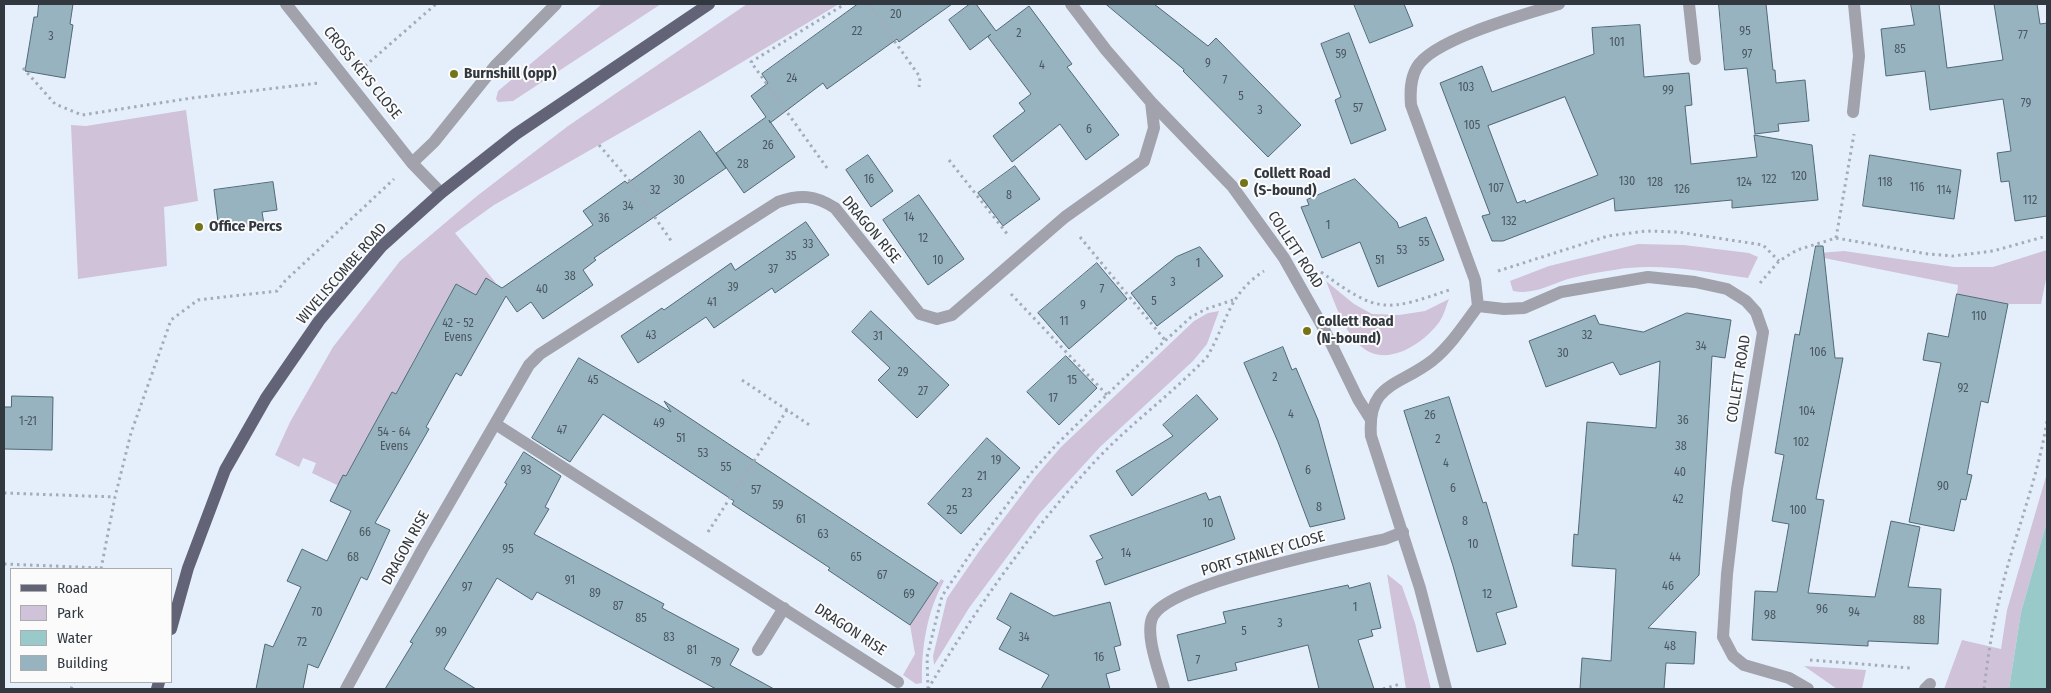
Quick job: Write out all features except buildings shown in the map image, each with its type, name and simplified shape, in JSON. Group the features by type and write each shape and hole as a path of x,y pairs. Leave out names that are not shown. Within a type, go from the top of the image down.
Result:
{"main road":[{"name":"WIVELISCOMBE ROAD","path":"172,625 188,568 225,470 266,398 319,321 382,246 441,193 516,134 710,4"}],"street":[{"name":"CROSS KEYS CLOSE","path":"286,4 412,163 441,193"},
{"path":"412,163 434,142 495,66 556,4"},
{"name":"COLLETT ROAD","path":"1071,4 1106,50 1151,102 1232,186 1284,258 1324,329 1358,399 1370,418"},
{"path":"1478,306 1475,280 1411,105 1410,87 1416,68 1425,56 1443,45 1559,4"},
{"path":"1689,4 1695,59"},
{"path":"1853,112 1859,56 1854,4"},
{"name":"DRAGON RISE","path":"346,689 422,550 497,425 529,365 540,354 778,202 804,196 824,200 835,208 920,314 937,319 952,315 1064,218 1144,161 1154,128 1151,102"},
{"name":"COLLETT ROAD","path":"1446,689 1403,532 1371,436 1370,418 1378,397 1385,388 1435,358 1451,342 1478,306 1504,309 1524,308 1561,292 1648,277 1695,282 1727,289 1746,301 1756,312 1763,332 1737,489 1727,574 1723,637 1733,656 1744,665 1790,678 1808,689"},
{"name":"DRAGON RISE","path":"497,425 898,682"},
{"name":"PORT STANLEY CLOSE","path":"1164,689 1151,637 1150,625 1160,608 1192,591 1245,572 1385,539 1403,532"},
{"path":"758,650 784,608"}],"path":[{"path":"23,68 55,104 82,116 192,98 346,80 384,52 436,4"},
{"path":"827,168 751,62 845,4"},
{"path":"868,4 920,77 919,87"},
{"path":"1836,238 1856,120 1853,112"},
{"path":"600,145 629,180 685,261"},
{"path":"949,160 1023,254"},
{"path":"4,564 102,568 115,497 131,433 171,320 198,300 276,291 284,281 412,163"},
{"path":"1064,218 1165,340"},
{"path":"1315,267 1368,303 1384,306 1424,298 1532,258 1608,236 1646,231 1678,232 1764,245 1779,261"},
{"path":"1746,301 1779,261 1796,250 1836,238 1928,254 1953,256 1993,251 2047,236"},
{"path":"928,689 958,638 997,581 1045,520 1102,454 1207,357 1217,340 1233,300 1254,277 1284,258"},
{"path":"995,278 1107,395"},
{"path":"928,689 926,657 942,596 975,547 1025,481 1057,444 1165,340 1192,317 1206,309 1233,300"},
{"path":"742,380 811,426"},
{"path":"696,552 787,410"},
{"path":"1984,689 1987,663 2003,583 2042,451 2047,421"},
{"path":"1056,439 1057,444"},
{"path":"4,493 115,497"},
{"path":"1805,660 1918,668"},
{"path":"1383,689 1400,684"}],"green space":[{"path":"602,4 661,4 513,101 498,102 496,99 498,91"},
{"path":"747,4 839,4 704,85 494,205 455,233 496,283 486,279 489,302 456,284 410,367 448,388 433,415 392,392 346,475 337,485 312,473 316,463 303,458 299,467 275,455 290,422 333,347 400,261 477,196 568,126"},
{"path":"186,110 198,201 164,207 167,266 78,279 71,125 86,126"},
{"path":"1638,244 1684,245 1749,253 1758,257 1748,278 1664,267 1647,267 1597,273 1568,279 1535,291 1513,291 1510,281 1549,266"},
{"path":"2047,250 2047,274 2041,304 2008,304 1957,294 1958,285 1814,256 1819,253 1844,251 1954,267 1993,267"},
{"path":"1326,281 1354,304 1372,314 1399,315 1425,311 1449,299 1440,321 1425,337 1406,350 1384,355 1373,353 1356,342 1345,326"},
{"path":"1219,311 1207,344 1193,361 1100,447 1039,514 969,608 934,665 933,656 947,598 980,550 1036,476 1061,447 1194,321 1208,313"},
{"path":"2047,473 2047,521 2021,612 2009,689 1944,689 1962,640 2001,649 2007,610"},
{"path":"1387,574 1402,586 1415,623 1431,689 1406,689"},
{"path":"941,579 944,581 933,605 926,630 922,683 916,684 903,675 915,654 910,625"},
{"path":"1804,666 1866,670 1862,689 1837,689"}],"water":[{"path":"2047,521 2047,689 2009,689 2021,612"}],"place":[{"name":"Burnshill (opp)","path":"454,74"},
{"name":"Collett Road (S-bound)","path":"1244,183"},
{"name":"Office Percs","path":"199,227"},
{"name":"Collett Road (N-bound)","path":"1307,331"}]}
